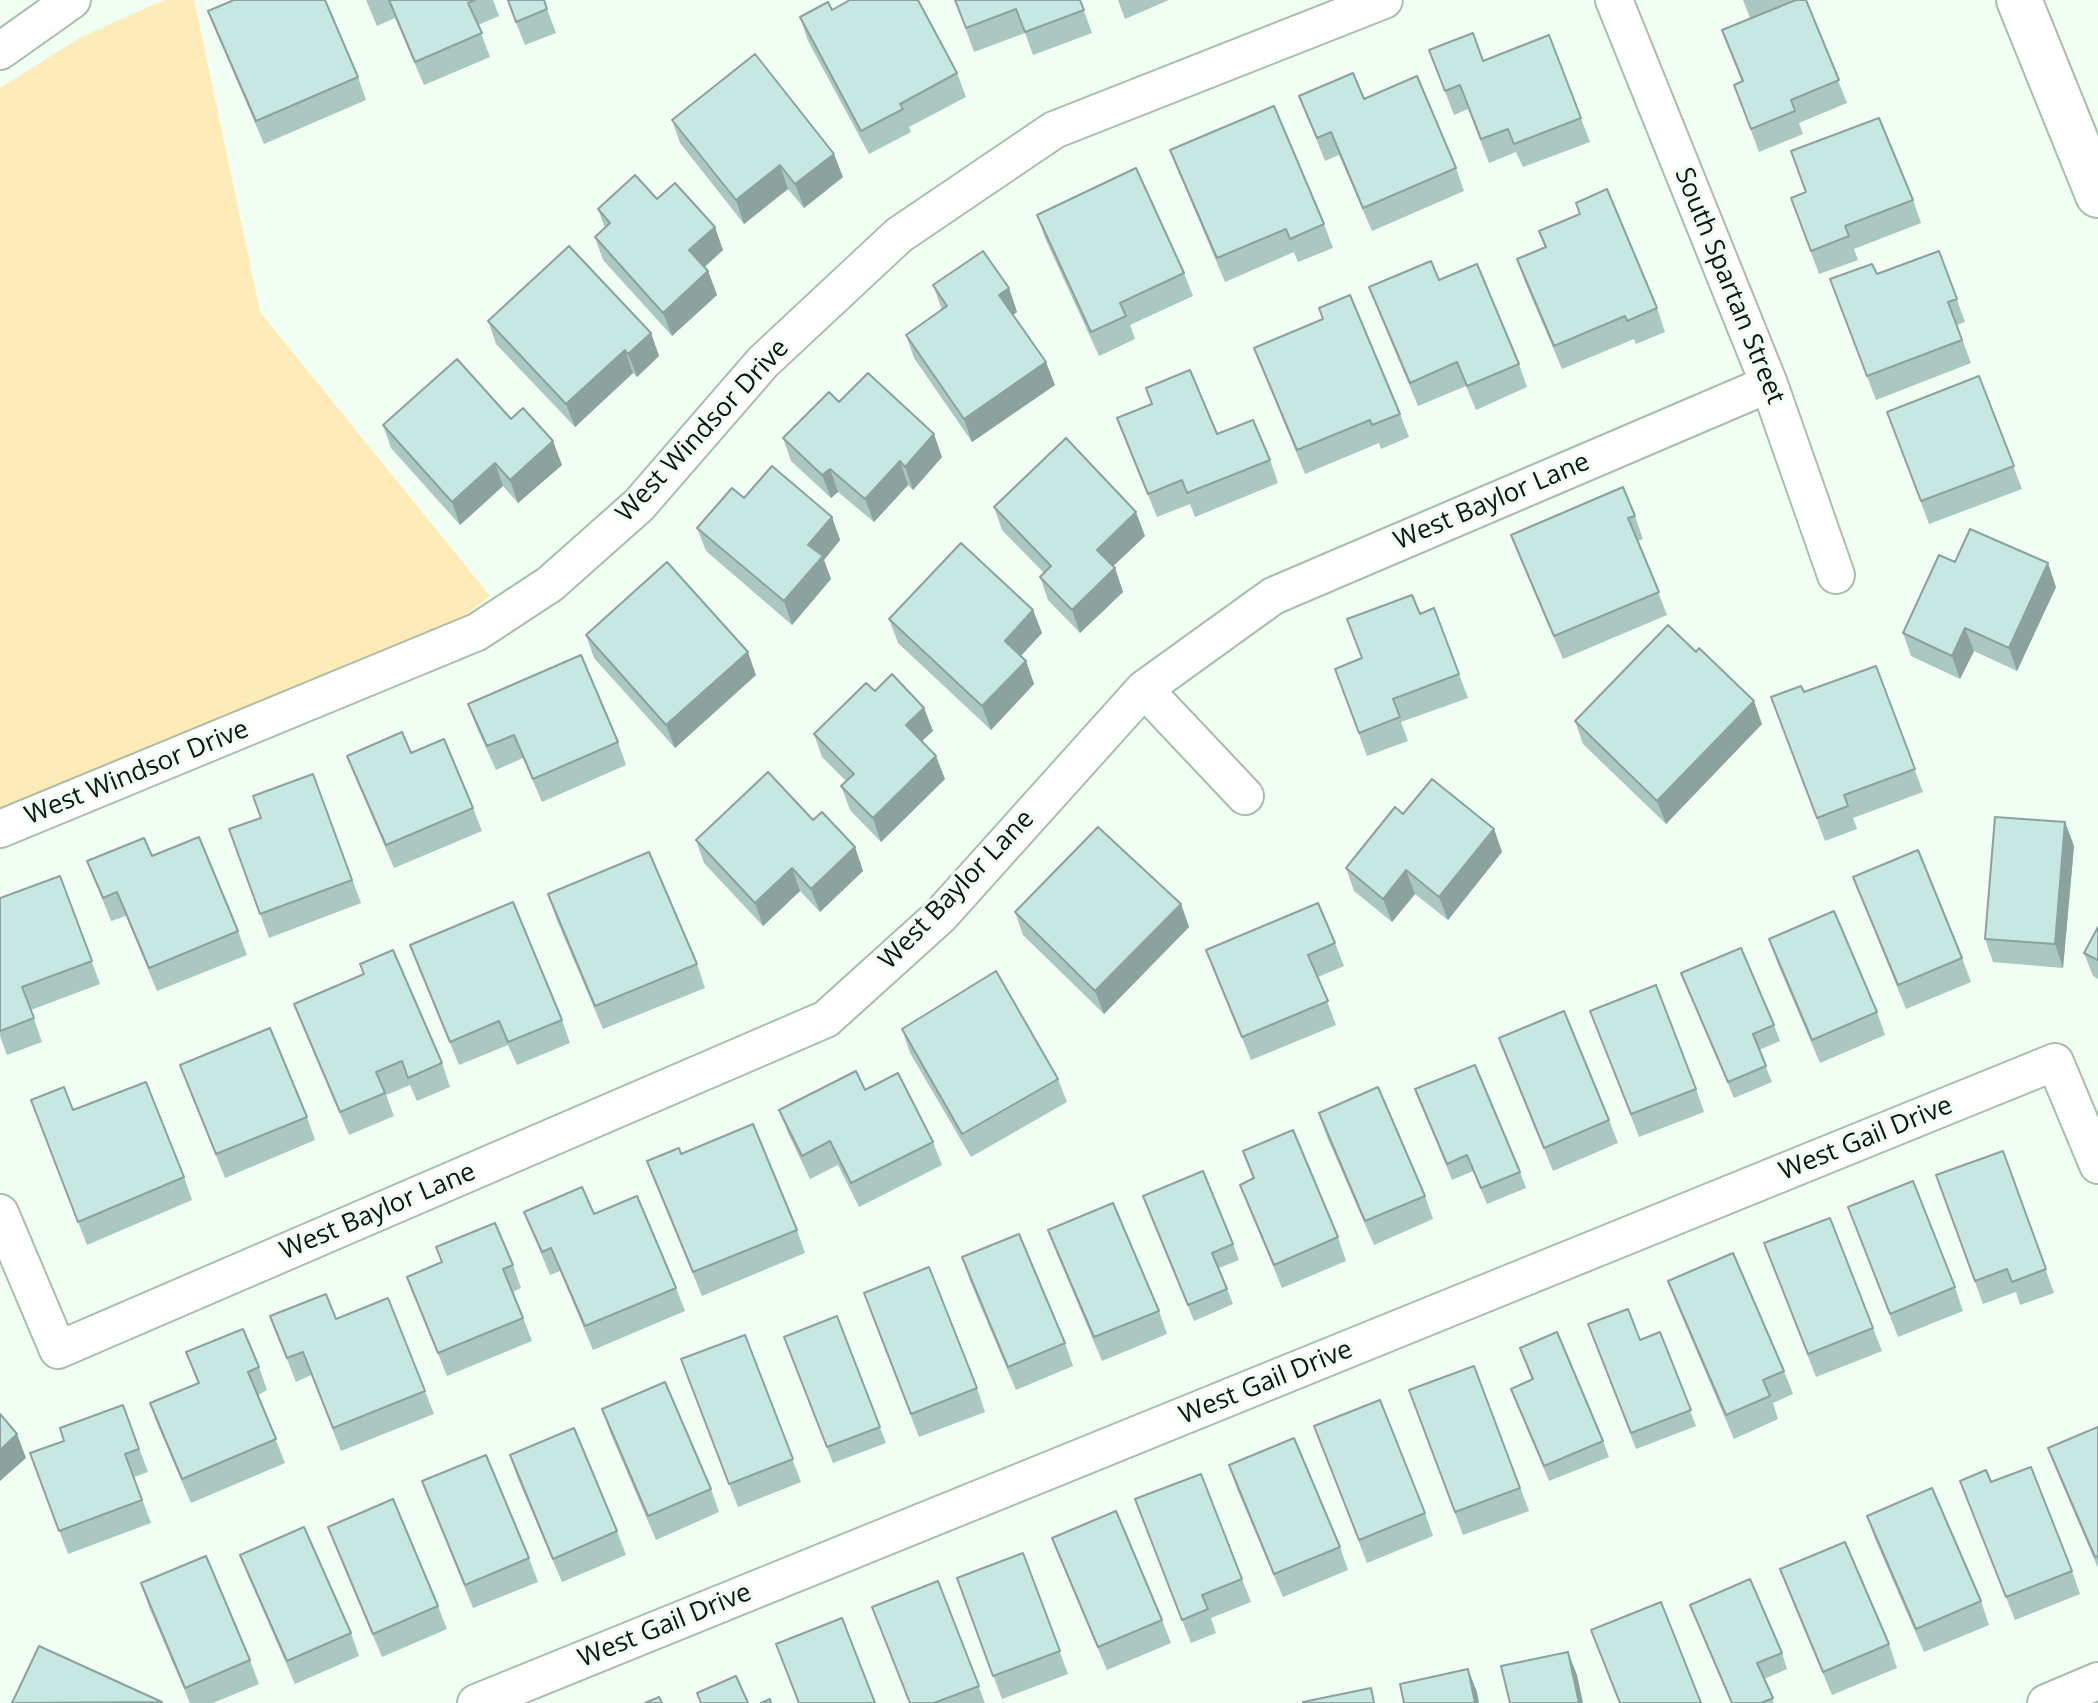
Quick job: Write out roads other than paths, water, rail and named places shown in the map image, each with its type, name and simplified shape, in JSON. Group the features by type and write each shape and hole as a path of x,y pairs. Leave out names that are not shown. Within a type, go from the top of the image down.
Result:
{"main road":[{"path":"2019,0 2098,195"}],"street":[{"path":"0,51 72,0"},
{"name":"West Windsor Drive","path":"0,829 477,632 550,584 639,505 763,362 899,235 1054,130 1384,0"},
{"name":"South Spartan Street","path":"1614,0 1769,384 1836,575"},
{"name":"West Baylor Lane","path":"0,1213 58,1350 826,1019 940,916 1144,689 1273,596 1769,384"},
{"path":"1144,689 1245,796"},
{"name":"West Gail Drive","path":"476,1703 2055,1062 2098,1165"},
{"path":"2046,1703 2098,1681"}]}
